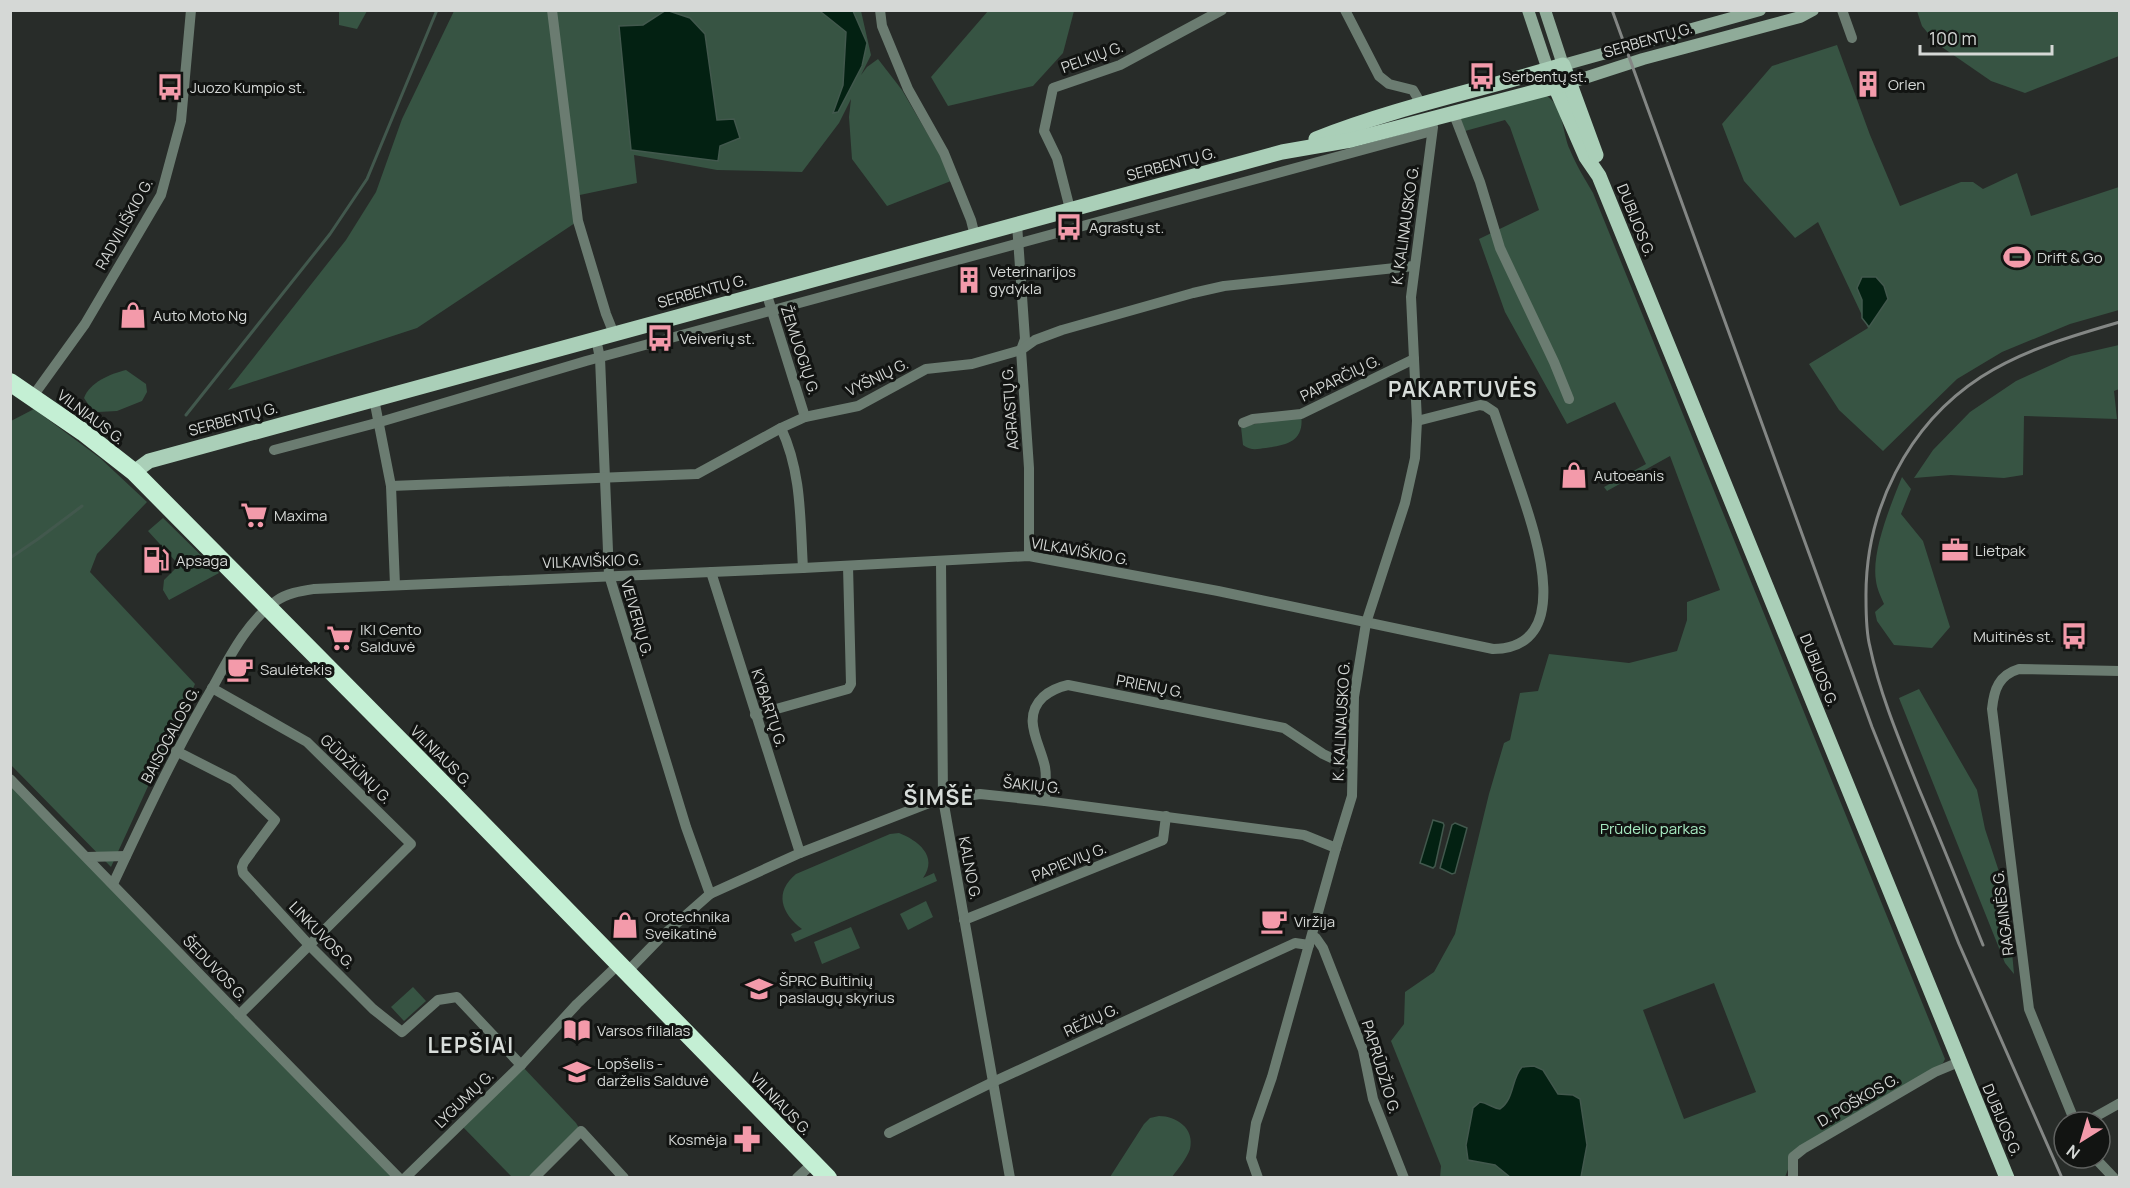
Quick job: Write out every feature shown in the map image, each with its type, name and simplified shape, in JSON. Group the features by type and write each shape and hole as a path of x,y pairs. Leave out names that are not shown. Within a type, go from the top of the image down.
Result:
{"highway":[{"name":"VILNIAUS G.","path":"10,382 33,396 134,472 444,784 828,1178"}],"main road":[{"name":"DUBIJOS G.","path":"1528,10 1548,70 1562,85 1596,155 1599,176 2007,1178"},
{"name":"DUBIJOS G.","path":"1545,10 1563,65 1562,85"},
{"name":"SERBENTŲ G.","path":"1282,152 1346,127 1422,104 1760,10"},
{"name":"SERBENTŲ G.","path":"134,472 149,460 1282,152 1433,124 1453,112 1562,85 1643,59 1800,17 1813,10"}],"street":[{"name":"RADVILIŠKIO G.","path":"33,396 85,324 161,195 181,121 191,10"},
{"path":"552,10 578,221 614,334"},
{"path":"880,10 882,26 908,89 944,153 971,220 975,236"},
{"name":"PELKIŲ G.","path":"1070,209 1057,158 1044,130 1053,88 1120,65 1222,10"},
{"path":"1345,10 1379,76 1389,84 1413,90 1422,104"},
{"path":"1842,10 1852,38"},
{"path":"1453,112 1480,182 1500,249 1554,362 1569,399"},
{"path":"274,450 380,423 600,358 1020,244 1433,124"},
{"name":"K. KALINAUSKO G.","path":"1258,1178 1251,1158 1256,1123 1272,1077 1352,796 1357,673 1366,623 1406,503 1415,458 1417,422 1411,297 1433,124"},
{"name":"AGRASTŲ G.","path":"1017,224 1025,339 1021,350 1029,468 1029,556"},
{"name":"VYŠNIŲ G.","path":"391,486 696,474 805,417 858,406 926,369 972,364 1021,350 1035,340 1062,330 1224,286 1414,266"},
{"name":"ŽEMUOGIŲ G.","path":"766,292 805,417"},
{"name":"VEIVERIŲ G.","path":"596,339 600,358 609,575 686,827 710,894"},
{"name":"PAPARČIŲ G.","path":"1243,423 1253,419 1301,414 1414,359"},
{"path":"374,399 391,486 395,585"},
{"name":"VILKAVIŠKIO G.","path":"268,608 277,600 299,591 316,588 848,566 1029,556 1218,591 1493,649 1505,649 1522,642 1530,635 1541,613 1544,600 1540,553 1494,412 1480,405 1417,422"},
{"path":"782,428 789,444 798,479 803,568"},
{"name":"KALNO G.","path":"941,561 943,799 1010,1178"},
{"path":"755,715 848,689 851,684 848,566"},
{"name":"KYBARTŲ G.","path":"711,572 800,853"},
{"name":"BAISOGALOS G.","path":"113,884 176,751 233,652 257,618 268,608"},
{"name":"RAGAINĖS G.","path":"2070,1110 2029,1010 1992,709 1994,692 1999,683 2006,675 2019,669 2120,671"},
{"name":"PRIENŲ G.","path":"1045,801 1046,770 1033,727 1033,712 1049,691 1068,685 1284,728 1323,754 1342,763 1352,764"},
{"name":"GŪDŽIŪNŲ G.","path":"212,688 307,742 411,843 309,945"},
{"name":"LINKUVOS G.","path":"176,751 233,780 275,820 244,862 243,873 309,945 373,1009 402,1032 438,1000 456,998 521,1065"},
{"name":"ŠEDUVOS G.","path":"10,778 399,1178"},
{"name":"ŠAKIŲ G.","path":"623,968 710,894 800,853 927,803 943,799 980,794 1166,816 1304,835 1336,848"},
{"name":"PAPIEVIŲ G.","path":"964,920 1162,840 1166,816"},
{"path":"87,857 126,856"},
{"name":"PAPRŪDŽIO G.","path":"1310,941 1316,938 1323,948 1363,1050 1372,1099 1404,1178"},
{"name":"RĖŽIŲ G.","path":"889,1133 993,1082 1295,944 1310,941"},
{"path":"239,1015 309,945"},
{"name":"LYGUMŲ G.","path":"405,1178 521,1065 577,1004 623,968"},
{"name":"D. POŠKOS G.","path":"1793,1178 1793,1157 1803,1149 1935,1072 1959,1062"},
{"path":"534,1178 581,1131 624,1178"},
{"path":"797,1178 813,1162"}],"green space":[{"path":"339,10 367,11 357,29 339,25"},
{"path":"454,11 666,11 643,25 718,161 720,146 734,120 717,121 705,34 690,18 669,11 822,11 846,31 843,85 833,112 838,112 862,66 867,43 853,13 853,11 861,11 871,55 861,75 878,59 902,90 940,155 951,181 887,206 852,159 849,117 851,99 839,123 802,172 717,170 634,155 637,183 575,196 578,221 417,328 228,390 346,240 376,192 402,119"},
{"path":"988,11 1074,11 1063,53 1033,86 948,106 931,77"},
{"path":"1917,11 2119,11 2119,56 2025,93 1991,81 1936,43 1922,26"},
{"path":"1837,45 1870,135 1900,206 1961,182 1973,182 1983,189 2017,173 2031,216 2119,187 2119,310 2070,324 2002,352 1957,379 1883,451 1839,410 1809,364 1868,328 1818,222 1795,238 1744,181 1722,124 1772,66"},
{"name":"Prūdelio parkas","path":"1545,95 1556,105 1567,143 1593,193 1945,1059 1943,1063 1793,1157 1785,1177 1440,1178 1441,1166 1391,1041 1404,1024 1405,992 1434,972 1455,934 1489,794 1504,743 1510,740 1520,693 1538,691 1549,654 1629,663 1677,651 1687,620 1687,602 1720,590 1670,456 1607,491 1604,487 1646,464 1615,402 1567,424 1505,312 1479,239 1539,210 1510,127 1505,120 1465,131 1459,115","holes":["1714,983 1756,1092 1684,1119 1643,1010"]},
{"path":"2119,345 2119,389 2114,391 2117,419 2024,416 2023,475 2004,478 1951,475 1914,478 1933,450 1970,412 2016,381 2071,356"},
{"path":"126,370 146,384 147,392 142,401 117,411 98,412 90,407 84,398 91,387 107,376"},
{"path":"34,409 100,458 147,502 97,554 90,572 195,684 111,867 11,765 11,421"},
{"path":"1301,414 1300,430 1297,436 1288,443 1257,449 1243,445 1241,427"},
{"path":"1902,477 1911,489 1901,514 1923,541 1950,627 1932,648 1894,645 1877,621 1875,612 1884,604 1876,581 1876,556"},
{"path":"163,518 219,573 169,600 163,590 164,580 179,565 148,531"},
{"path":"1919,689 1977,790 1985,829 2007,896 2014,974 2005,963 1899,698"},
{"path":"10,779 399,1177 11,1177"},
{"path":"899,833 913,840 924,850 929,863 923,878 934,873 937,881 795,942 791,934 802,929 789,916 783,902 785,888 789,881 796,874 890,834"},
{"path":"926,901 933,917 908,930 900,914"},
{"path":"851,927 860,948 822,964 814,942"},
{"path":"413,987 426,1001 404,1021 391,1007"},
{"path":"521,1065 581,1131 533,1177 512,1177 460,1124"},
{"path":"1159,1116 1178,1121 1190,1135 1189,1152 1172,1177 1110,1177 1144,1124 1150,1118"}],"shaded area":[{"path":"666,10 690,18 705,34 717,120 734,119 740,138 720,146 718,161 631,150 619,26 643,25"},
{"path":"822,11 853,11 867,43 862,66 838,112 833,113 843,85 846,32"},
{"path":"1862,277 1876,277 1884,286 1888,299 1869,327 1862,318 1862,300 1857,288"},
{"path":"1433,820 1444,825 1433,868 1420,863"},
{"path":"1455,823 1467,828 1455,873 1452,874 1440,868 1452,825"},
{"path":"1534,1066 1543,1070 1558,1094 1573,1095 1580,1099 1587,1145 1581,1177 1510,1177 1495,1165 1468,1160 1466,1145 1473,1108 1480,1102 1500,1109 1511,1094 1522,1067"}],"waterway":[{"path":"186,415 330,234 367,179 437,10"},
{"path":"10,558 82,506"}],"railway":[{"path":"1612,10 1872,727 1959,944 2062,1178"},
{"path":"1983,945 1898,737 1874,665 1868,635 1866,604 1868,565 1873,534 1882,502 1895,473 1912,445 1955,397 1997,367 2031,351 2120,322"}],"place":[{"name":"Serbentų st.","path":"1482,76"},
{"name":"Orlen","path":"1868,84"},
{"name":"Juozo Kumpio st.","path":"170,87"},
{"name":"Agrastų st.","path":"1069,227"},
{"name":"Drift & Go","path":"2017,257"},
{"name":"Veterinarijos gydykla","path":"969,280"},
{"name":"Auto Moto Ng","path":"133,315"},
{"name":"Veiverių st.","path":"660,338"},
{"name":"Autoeanis","path":"1574,475"},
{"name":"Maxima","path":"254,515"},
{"name":"Lietpak","path":"1955,550"},
{"name":"Apsaga","path":"156,560"},
{"name":"Muitinės st.","path":"2074,636"},
{"name":"IKI Cento Salduvė","path":"340,638"},
{"name":"Saulėtekis","path":"240,669"},
{"name":"Viržija","path":"1274,921"},
{"name":"Orotechnika Sveikatinė","path":"625,925"},
{"name":"ŠPRC Buitinių paslaugų skyrius","path":"759,989"},
{"name":"Varsos filialas","path":"577,1030"},
{"name":"Lopšelis - darželis Salduvė","path":"577,1072"},
{"name":"Kosmėja","path":"747,1139"}],"district":[{"name":"PAKARTUVĖS","path":"1463,389"},
{"name":"ŠIMŠĖ","path":"939,797"},
{"name":"LEPŠIAI","path":"471,1045"}]}
